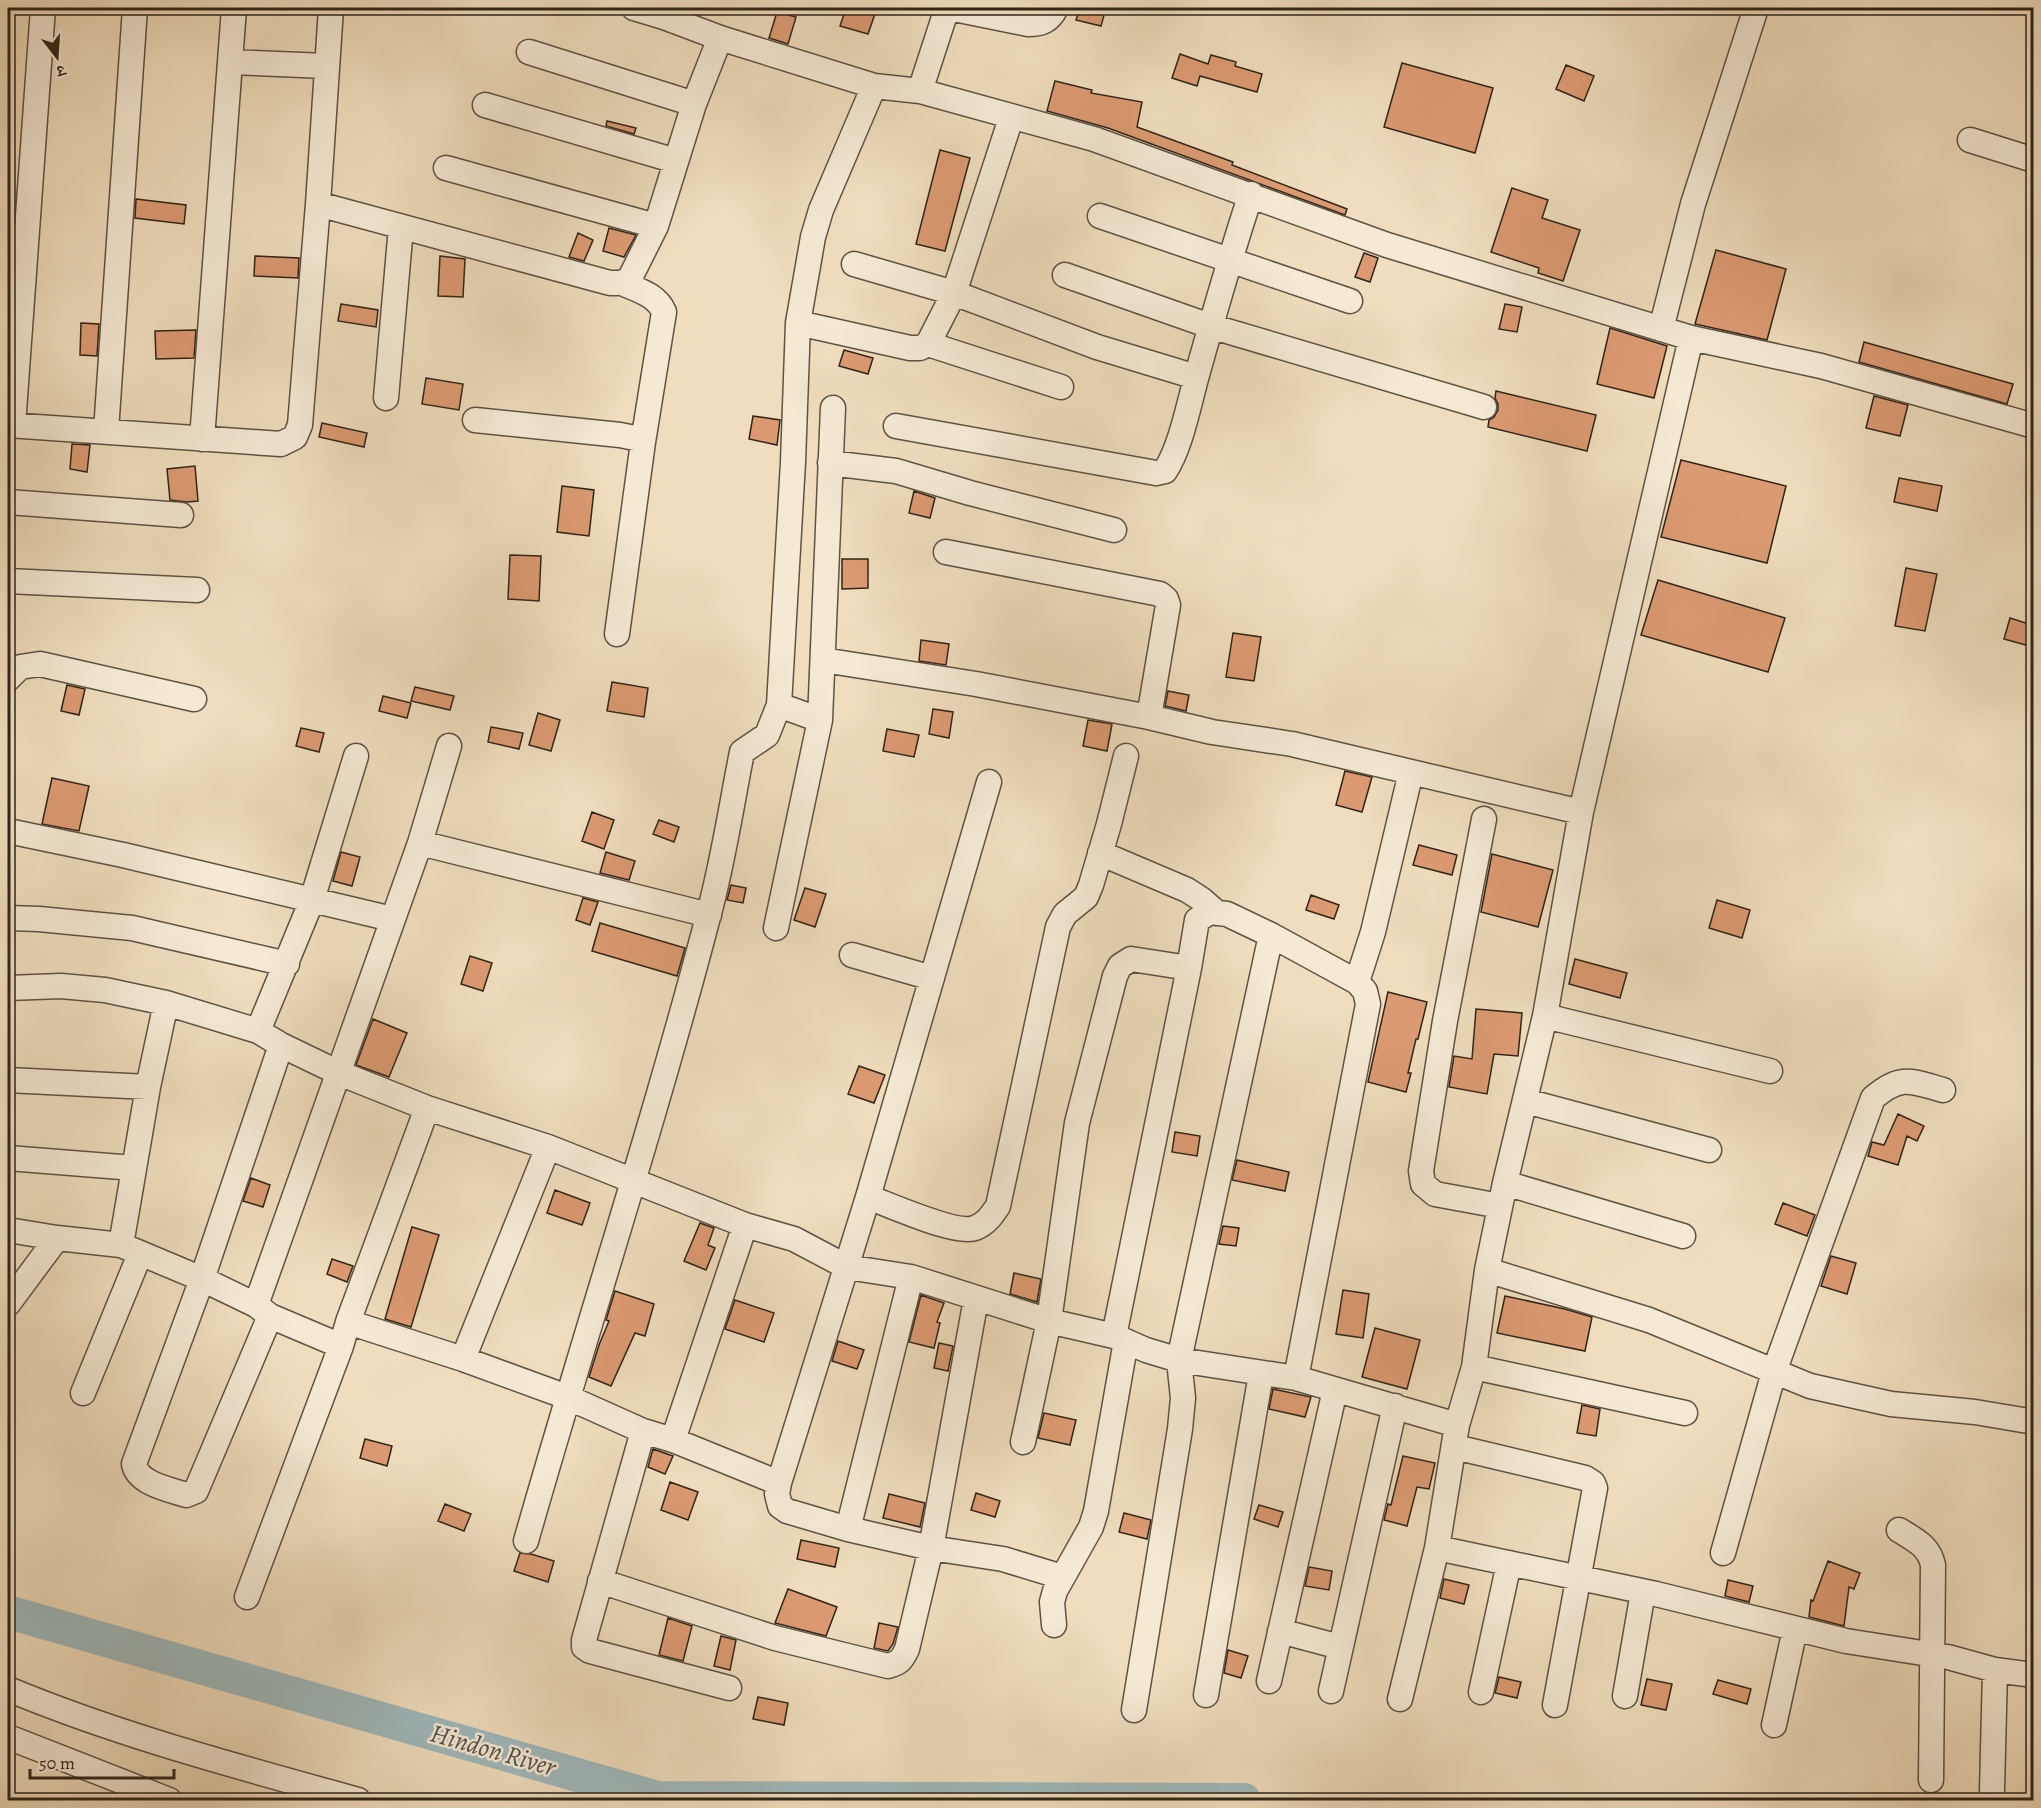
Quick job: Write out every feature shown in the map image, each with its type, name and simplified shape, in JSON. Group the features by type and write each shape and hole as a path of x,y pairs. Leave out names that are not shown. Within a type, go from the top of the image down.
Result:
{"street":[{"path":"43,8 10,425 281,444 295,437 300,425 331,8"},
{"path":"106,431 135,8"},
{"path":"202,439 234,8"},
{"path":"634,8 664,16 720,39 874,86 920,91 1094,139 1387,245 1691,338 1821,366 2034,426"},
{"path":"920,91 948,8 1028,24 1041,24 1051,17 1056,8"},
{"path":"1661,329 1693,204 1756,8"},
{"path":"622,283 630,278 656,226 694,104 720,39"},
{"path":"529,52 694,104"},
{"path":"230,62 326,66"},
{"path":"526,1541 709,915 742,752 767,735 779,705 793,462 798,323 813,237 821,210 874,86"},
{"path":"485,105 676,161"},
{"path":"798,323 910,348 920,348 928,344 954,293 1011,117"},
{"path":"1970,140 2034,160"},
{"path":"446,168 656,226"},
{"path":"896,426 1156,473 1165,471 1170,463 1229,260 1251,195"},
{"path":"318,204 610,283 622,283 652,297 660,304 664,312 643,442 617,634"},
{"path":"1100,216 1350,301"},
{"path":"386,398 401,227"},
{"path":"855,264 954,293 1097,347 1196,377"},
{"path":"1065,275 1210,326 1484,407"},
{"path":"1400,1699 1437,1548 1456,1436 1474,1367 1487,1270 1505,1183 1545,1016 1581,812 1691,338"},
{"path":"928,344 1061,387"},
{"path":"776,928 820,720 833,408"},
{"path":"475,420 620,435 640,439 643,442"},
{"path":"830,463 896,471 970,493 1114,530"},
{"path":"8,502 181,515"},
{"path":"946,552 1161,594 1168,605 1149,717"},
{"path":"8,581 197,590"},
{"path":"823,660 976,684 1149,717 1212,732 1292,744 1581,812"},
{"path":"8,679 20,667 40,664 194,699"},
{"path":"779,705 820,720"},
{"path":"281,1045 202,1279 134,1464 135,1472 141,1478 186,1495 196,1491 263,1310 339,1072 420,843 449,746"},
{"path":"258,1031 312,900 356,756"},
{"path":"868,1197 954,1228 974,1229 988,1220 998,1206 1058,927 1065,914 1086,897 1109,824 1126,756"},
{"path":"1357,982 1373,932 1411,772"},
{"path":"989,782 868,1197 777,1494 780,1506 787,1511 849,1529 931,1548 1003,1559 1062,1577"},
{"path":"1484,819 1444,1021 1421,1171 1423,1184 1435,1194 1500,1206"},
{"path":"8,831 123,855 392,919"},
{"path":"420,843 709,915"},
{"path":"1100,854 1186,890 1217,913"},
{"path":"1054,1625 1052,1602 1055,1591 1091,1527 1096,1511 1120,1339 1197,920 1210,912 1227,914 1357,982 1365,991 1368,1004 1296,1378"},
{"path":"8,918 132,928 287,964"},
{"path":"1134,1710 1180,1429 1183,1398 1179,1360 1271,935"},
{"path":"852,956 932,978"},
{"path":"1023,1442 1049,1322 1077,1123 1115,976 1120,966 1131,959 1189,968"},
{"path":"8,988 61,986 105,990 166,1003 258,1031 281,1045 339,1072 427,1108 548,1147 745,1225 794,1239 847,1267 911,1277 1049,1322 1120,1339 1179,1360 1296,1378 1395,1406 1456,1436 1585,1478 1593,1483 1595,1488 1555,1705"},
{"path":"83,1393 131,1250 134,1168 166,1003"},
{"path":"1545,1016 1770,1071"},
{"path":"8,1080 148,1087"},
{"path":"1724,1552 1774,1372 1873,1098 1888,1085 1908,1081 1943,1090"},
{"path":"1526,1101 1709,1150"},
{"path":"248,1597 427,1108"},
{"path":"463,1359 548,1147"},
{"path":"8,1158 134,1168"},
{"path":"1505,1183 1683,1236"},
{"path":"673,1440 745,1225"},
{"path":"8,1230 131,1250 202,1279 341,1346"},
{"path":"8,1304 57,1238"},
{"path":"1487,1270 1649,1320 1810,1386 1892,1404 1975,1412 2034,1422"},
{"path":"849,1529 911,1277"},
{"path":"600,1581 775,1638 888,1666 897,1664 907,1649 931,1548 976,1299"},
{"path":"348,1322 463,1359 567,1397 643,1431 673,1440 779,1483"},
{"path":"1474,1367 1685,1413"},
{"path":"1206,1695 1261,1374"},
{"path":"1269,1681 1335,1390"},
{"path":"1331,1691 1395,1406"},
{"path":"643,1431 584,1644 586,1649 729,1688"},
{"path":"1899,1530 1921,1544 1930,1553 1934,1565 1931,1780"},
{"path":"1437,1548 1643,1592 1846,1641 1933,1655 1995,1670 2034,1675"},
{"path":"1481,1692 1509,1563"},
{"path":"1625,1696 1643,1592"},
{"path":"1774,1725 1796,1629"},
{"path":"1280,1631 1340,1647"},
{"path":"1992,1790 1995,1670"},
{"path":"8,1689 51,1707 161,1744 358,1800"},
{"path":"8,1737 169,1800"}],"building":[{"path":"846,8 877,8 868,34 840,26"},
{"path":"1080,8 1106,8 1101,26 1076,20"},
{"path":"777,12 796,17 788,44 769,38"},
{"path":"1180,54 1208,64 1211,55 1236,62 1235,66 1262,74 1257,92 1200,76 1197,86 1172,78"},
{"path":"1402,63 1493,88 1475,153 1384,127"},
{"path":"1566,65 1594,76 1584,101 1556,89"},
{"path":"1055,81 1092,90 1091,93 1142,102 1137,127 1233,162 1232,165 1347,209 1345,215 1108,128 1047,111"},
{"path":"607,121 636,128 634,134 606,126"},
{"path":"940,150 970,158 945,251 916,244"},
{"path":"1512,188 1548,200 1542,218 1580,230 1563,281 1538,273 1539,268 1491,252"},
{"path":"136,199 186,205 184,224 135,218"},
{"path":"609,228 636,235 624,257 603,251"},
{"path":"578,233 593,240 584,261 569,257"},
{"path":"1716,250 1786,269 1767,340 1695,324"},
{"path":"1364,253 1378,258 1370,282 1355,277"},
{"path":"255,256 299,258 298,278 254,276"},
{"path":"440,256 465,259 463,297 438,296"},
{"path":"341,304 378,310 376,327 338,321"},
{"path":"1505,304 1522,307 1517,332 1499,329"},
{"path":"81,323 99,324 97,356 80,355"},
{"path":"1610,328 1667,346 1654,398 1597,384"},
{"path":"196,330 194,358 156,359 155,331"},
{"path":"1864,342 2013,384 2007,404 1859,362"},
{"path":"844,350 873,358 868,374 839,366"},
{"path":"426,378 463,384 459,410 422,404"},
{"path":"1496,391 1596,415 1587,451 1488,427 1489,420 1498,410"},
{"path":"1874,396 1908,405 1900,436 1866,428"},
{"path":"753,416 780,420 777,445 749,439"},
{"path":"322,423 367,433 364,447 319,437"},
{"path":"72,444 90,445 87,472 70,469"},
{"path":"1681,460 1786,486 1767,563 1661,537"},
{"path":"195,466 198,501 170,500 167,469"},
{"path":"1899,478 1942,486 1937,511 1894,502"},
{"path":"562,486 594,490 589,536 557,532"},
{"path":"914,491 935,498 930,518 909,513"},
{"path":"510,555 541,556 539,601 508,599"},
{"path":"842,559 868,559 868,588 842,589"},
{"path":"1906,568 1937,574 1925,631 1895,626"},
{"path":"1658,580 1785,618 1768,672 1641,635"},
{"path":"2010,618 2032,625 2026,645 2004,639"},
{"path":"1233,633 1261,637 1254,681 1226,677"},
{"path":"921,640 949,644 946,665 919,661"},
{"path":"612,682 648,688 644,717 607,711"},
{"path":"67,685 85,689 79,715 61,711"},
{"path":"415,687 454,696 450,710 411,701"},
{"path":"1168,691 1189,695 1186,711 1165,706"},
{"path":"383,696 411,703 407,718 379,711"},
{"path":"933,709 953,712 949,738 929,734"},
{"path":"538,713 560,720 551,751 529,745"},
{"path":"1088,720 1112,724 1107,751 1083,746"},
{"path":"491,727 523,733 519,749 488,742"},
{"path":"301,728 324,733 319,752 296,746"},
{"path":"887,729 919,735 914,757 883,751"},
{"path":"1345,771 1372,777 1362,812 1336,805"},
{"path":"52,778 89,786 79,831 42,824"},
{"path":"592,812 614,820 604,849 582,841"},
{"path":"659,820 679,827 674,842 653,834"},
{"path":"1419,845 1457,855 1452,875 1413,865"},
{"path":"341,852 360,857 352,886 333,881"},
{"path":"606,852 635,861 629,880 600,873"},
{"path":"1492,854 1553,870 1538,927 1481,912"},
{"path":"731,885 746,888 743,903 727,900"},
{"path":"805,888 826,894 815,927 794,920"},
{"path":"1311,895 1339,905 1334,919 1306,910"},
{"path":"583,898 598,902 590,925 576,920"},
{"path":"1717,900 1750,910 1742,938 1709,928"},
{"path":"600,923 685,948 677,976 592,951"},
{"path":"470,956 492,963 483,991 461,984"},
{"path":"1575,959 1627,973 1620,998 1569,984"},
{"path":"1388,992 1427,1002 1408,1073 1411,1073 1406,1092 1368,1082"},
{"path":"1476,1009 1522,1013 1518,1056 1494,1054 1487,1094 1449,1087 1454,1056 1472,1059"},
{"path":"373,1019 407,1033 389,1077 356,1065"},
{"path":"859,1066 885,1075 874,1103 848,1094"},
{"path":"1898,1114 1924,1126 1917,1141 1907,1136 1898,1165 1868,1156 1872,1142 1884,1145"},
{"path":"1175,1132 1200,1136 1197,1156 1172,1152"},
{"path":"1237,1160 1289,1172 1285,1191 1232,1180"},
{"path":"251,1178 270,1185 263,1207 243,1201"},
{"path":"555,1190 590,1203 582,1225 547,1213"},
{"path":"1783,1203 1815,1215 1807,1236 1775,1224"},
{"path":"700,1223 714,1228 708,1245 715,1248 706,1270 684,1261"},
{"path":"1223,1226 1239,1228 1236,1246 1219,1244"},
{"path":"412,1227 439,1235 411,1327 385,1319"},
{"path":"1831,1256 1856,1263 1847,1294 1821,1286"},
{"path":"332,1259 353,1266 347,1282 327,1274"},
{"path":"1014,1273 1041,1279 1037,1302 1010,1294"},
{"path":"1343,1290 1369,1294 1363,1338 1336,1334"},
{"path":"615,1291 654,1304 645,1336 635,1333 611,1386 589,1377 609,1321 606,1320"},
{"path":"921,1295 944,1303 937,1322 940,1323 934,1348 909,1342"},
{"path":"1505,1296 1592,1317 1585,1351 1497,1333"},
{"path":"735,1300 774,1313 764,1342 725,1329"},
{"path":"1375,1328 1420,1340 1407,1389 1362,1377"},
{"path":"838,1341 864,1350 857,1369 832,1361"},
{"path":"939,1343 953,1346 948,1371 934,1368"},
{"path":"1273,1389 1311,1397 1305,1417 1269,1409"},
{"path":"1582,1405 1600,1409 1596,1436 1577,1433"},
{"path":"1044,1413 1076,1420 1070,1445 1038,1438"},
{"path":"365,1439 392,1446 387,1466 360,1458"},
{"path":"653,1449 673,1456 665,1474 648,1467"},
{"path":"1403,1456 1435,1463 1429,1489 1417,1487 1407,1526 1384,1520 1388,1504 1391,1505"},
{"path":"670,1482 698,1492 688,1520 661,1510"},
{"path":"976,1493 1000,1501 995,1517 971,1510"},
{"path":"889,1494 925,1503 920,1527 883,1518"},
{"path":"445,1504 471,1514 464,1531 438,1521"},
{"path":"1259,1505 1283,1512 1278,1527 1254,1519"},
{"path":"1124,1513 1151,1520 1147,1539 1119,1532"},
{"path":"801,1540 839,1548 835,1567 797,1559"},
{"path":"520,1553 554,1561 548,1582 514,1571"},
{"path":"1828,1561 1860,1573 1854,1589 1849,1587 1844,1626 1809,1617 1811,1600 1813,1601"},
{"path":"1309,1567 1332,1571 1329,1590 1305,1586"},
{"path":"1444,1579 1469,1585 1464,1604 1440,1598"},
{"path":"1728,1580 1753,1586 1749,1602 1725,1596"},
{"path":"788,1589 837,1607 826,1636 775,1623"},
{"path":"668,1618 692,1626 683,1661 659,1655"},
{"path":"879,1623 898,1627 893,1644 888,1651 874,1648"},
{"path":"721,1636 736,1640 730,1670 714,1666"},
{"path":"1228,1650 1248,1656 1241,1678 1224,1673"},
{"path":"1499,1677 1521,1682 1517,1698 1495,1693"},
{"path":"1647,1679 1672,1684 1666,1710 1641,1705"},
{"path":"1718,1680 1751,1689 1747,1704 1713,1694"},
{"path":"758,1697 788,1703 784,1725 753,1719"}],"waterway":[{"name":"Hindon River","path":"8,1612 658,1798 1244,1800"}]}
